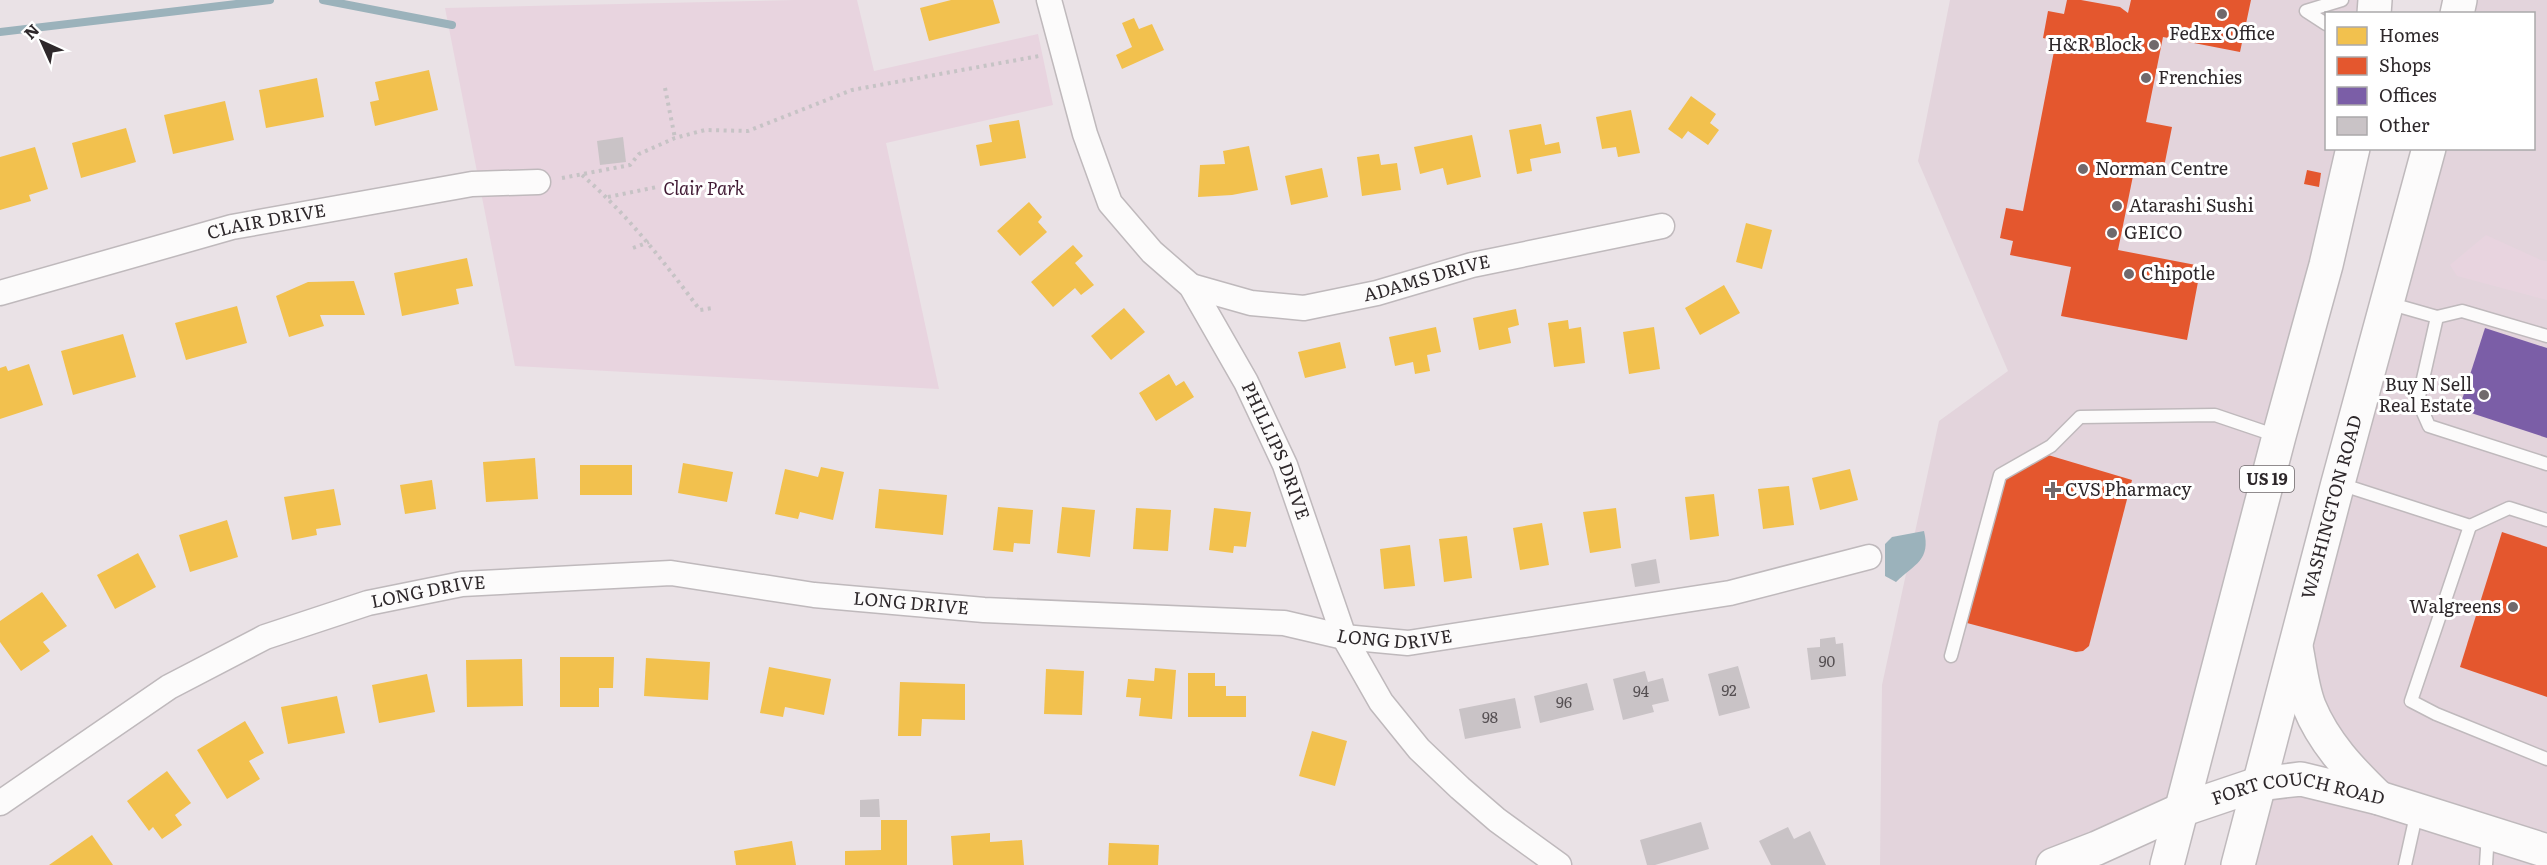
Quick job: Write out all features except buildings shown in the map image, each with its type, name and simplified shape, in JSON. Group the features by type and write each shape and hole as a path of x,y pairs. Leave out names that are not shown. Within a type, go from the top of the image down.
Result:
{"main road":[{"name":"US 19","path":"2167,865 2326,265 2353,150"},
{"name":"WASHINGTON ROAD","path":"2238,865 2428,150"},
{"path":"2296,647 2309,706 2322,731 2338,756 2379,798"},
{"name":"FORT COUCH ROAD","path":"2053,865 2181,810 2258,784 2301,779 2379,798 2547,851"}],"street":[{"name":"PHILLIPS DRIVE","path":"1049,0 1085,134 1110,203 1152,252 1191,286 1246,382 1285,465 1344,637 1381,702 1419,749 1490,814 1559,865"},
{"name":"CLAIR DRIVE","path":"0,293 232,227 472,184 538,182"},
{"name":"ADAMS DRIVE","path":"1191,286 1251,303 1304,308 1377,293 1472,265 1662,226"},
{"name":"LONG DRIVE","path":"0,803 169,687 265,637 368,603 462,584 671,573 814,595 973,609 1284,623 1344,637 1408,644 1730,593 1869,557"}],"lane":[{"path":"2325,23 2306,12 2342,0"},
{"path":"2386,303 2437,317 2462,311 2547,336"},
{"path":"2437,317 2418,401 2429,426 2547,464"},
{"path":"1951,656 2000,476 2051,446 2080,417 2215,415 2279,436"},
{"path":"2338,483 2470,526 2509,508 2547,520"},
{"path":"2470,526 2411,701 2436,714 2547,759"},
{"path":"2405,865 2417,810"},
{"path":"2486,865 2488,832"}],"path":[{"path":"538,182 630,165 639,154 675,138 705,130 748,131 852,90 1064,52"},
{"path":"665,88 675,138"},
{"path":"581,174 607,197 649,242 700,310 713,308"},
{"path":"607,197 657,187"},
{"path":"633,248 649,242"}],"shaded area":[{"path":"1950,0 2375,0 2374,12 2325,12 2325,150 2353,150 2181,810 2053,865 1880,865 1882,685 1939,421 2008,371 1918,161"},
{"path":"2460,0 2547,0 2547,865 2238,865 2258,784 2377,798 2303,683 2429,150 2535,150 2535,12 2457,12"}],"green space":[{"name":"Clair Park","path":"857,0 874,71 1038,34 1053,105 886,143 939,389 515,366 445,8"},
{"path":"2486,235 2547,261 2547,300 2457,276 2450,265"}],"water":[{"path":"1924,531 1925,549 1920,561 1896,582 1885,576 1885,544 1892,537"}],"waterway":[{"path":"0,32 270,0"},
{"path":"323,0 452,25"}],"place":[{"name":"FedEx Office","path":"2222,14"},
{"name":"H&R Block","path":"2154,45"},
{"name":"Frenchies","path":"2146,78"},
{"name":"Norman Centre","path":"2083,169"},
{"name":"Atarashi Sushi","path":"2117,206"},
{"name":"GEICO","path":"2112,233"},
{"name":"Chipotle","path":"2129,274"},
{"name":"Buy N Sell Real Estate","path":"2484,395"},
{"name":"CVS Pharmacy","path":"2053,490"},
{"name":"Walgreens","path":"2513,607"}]}
